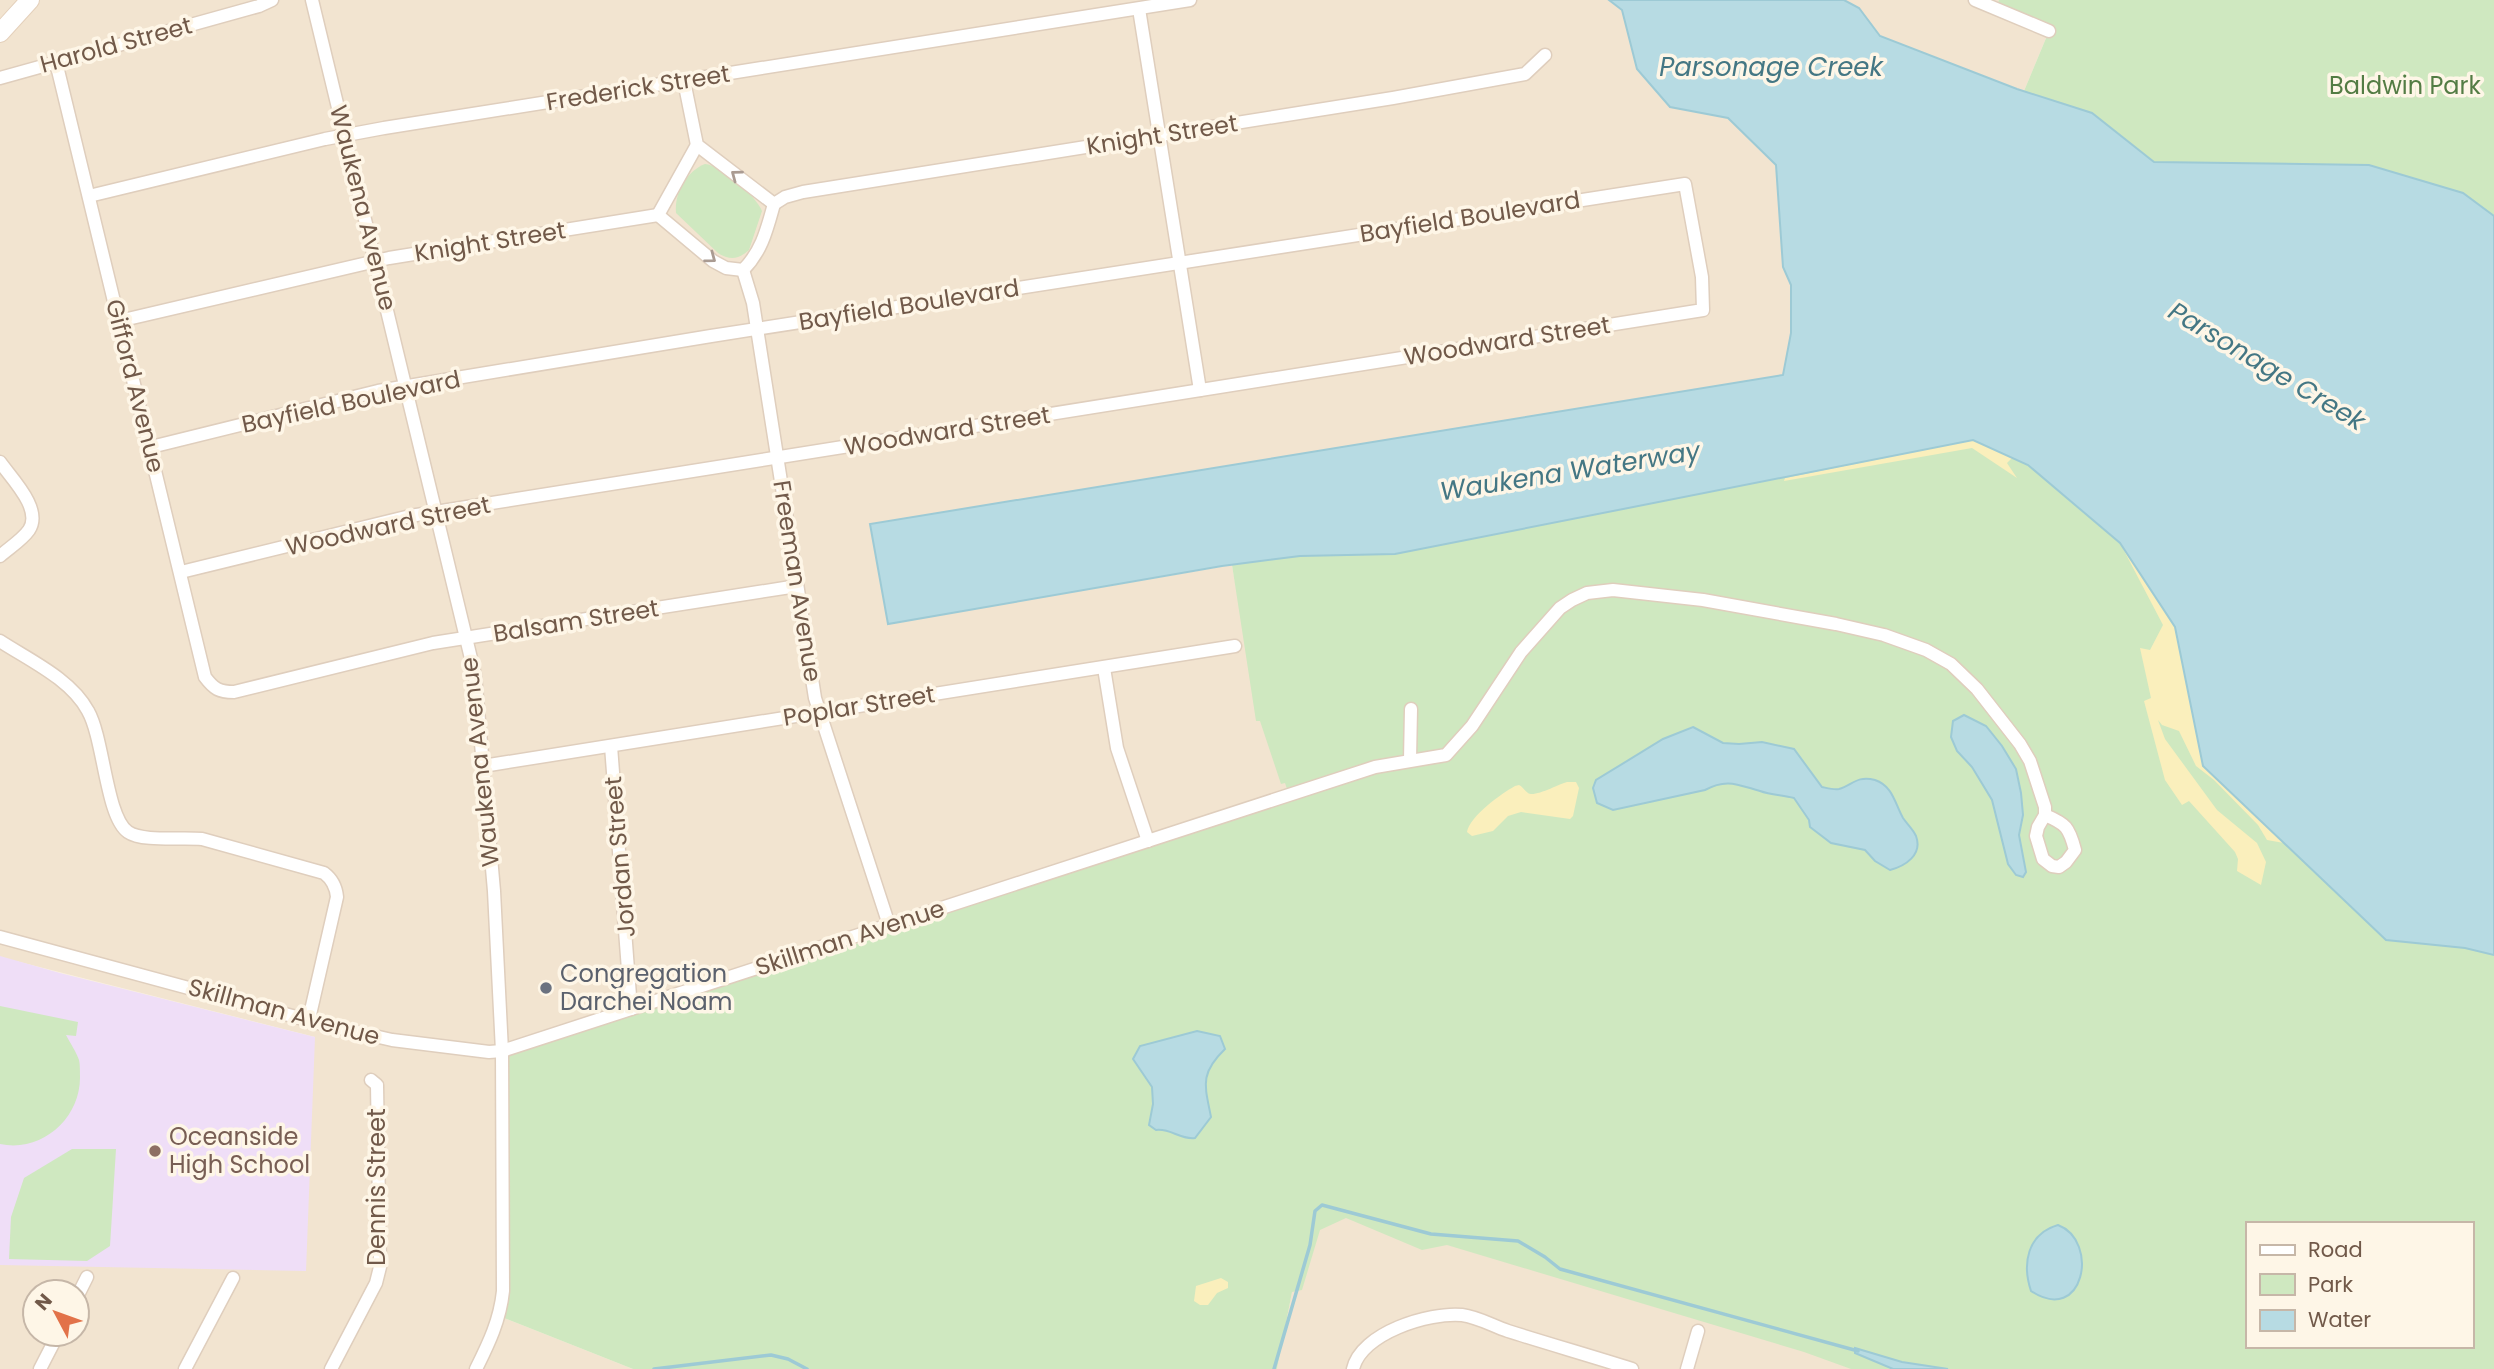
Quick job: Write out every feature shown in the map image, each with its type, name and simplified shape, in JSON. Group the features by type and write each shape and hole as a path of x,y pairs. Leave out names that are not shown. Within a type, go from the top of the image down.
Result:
{"main road":[{"path":"0,33 30,0"}],"street":[{"name":"Harold Street","path":"0,78 259,6 272,0"},
{"name":"Waukena Avenue","path":"312,0 475,675 494,891 502,1051 503,1291 500,1314 493,1335 476,1369"},
{"name":"Frederick Street","path":"89,196 345,136 1190,0"},
{"path":"1975,0 1997,4 2049,31"},
{"path":"1139,9 1200,390"},
{"name":"Knight Street","path":"774,204 785,197 803,192 1160,136 1525,74 1545,55"},
{"name":"Gifford Avenue","path":"56,62 205,677 213,688 222,692 234,692"},
{"path":"684,81 697,145 658,215 713,261 726,268 743,270 755,258 762,245 774,204 697,145"},
{"name":"Bayfield Boulevard","path":"151,447 378,391 1685,184 1702,277 1703,297"},
{"name":"Knight Street","path":"119,321 337,268 658,215"},
{"name":"Freeman Avenue","path":"743,270 757,329 815,698 889,925"},
{"name":"Woodward Street","path":"181,572 410,516 1703,310 1703,297"},
{"path":"0,462 26,500 33,518 30,529 0,556"},
{"name":"Balsam Street","path":"234,692 432,643 797,586"},
{"name":"Skillman Avenue","path":"0,937 392,1040 489,1052 502,1051 1375,767 1446,755 1455,747 1521,652 1560,608 1587,593 1613,590 1703,600 1836,624 1884,635 1926,650 1951,664 1976,689 2020,744 2038,782 2045,815"},
{"path":"0,641 64,682 88,710 100,741 115,816 128,832 142,838 182,836 202,839 324,873 330,878 336,888 337,897 309,1019"},
{"name":"Poplar Street","path":"483,766 1235,646"},
{"path":"1104,668 1117,748 1148,841"},
{"path":"1410,760 1411,709"},
{"name":"Jordan Street","path":"611,746 631,1009"},
{"name":"Dennis Street","path":"331,1369 376,1283 380,1267 377,1084 371,1080"},
{"path":"185,1369 233,1278"},
{"path":"1353,1369 1354,1361 1373,1339 1388,1331 1427,1319 1462,1315 1632,1369"},
{"path":"1687,1369 1698,1331"},
{"path":"40,1369 51,1348"}],"shaded area":[{"path":"0,0 1609,0 1622,10 1637,69 1670,107 1728,118 1776,165 1783,267 1791,285 1791,333 1783,375 1321,452 888,624 1232,565 1255,697 1290,795 882,936 504,1052 504,1318 633,1369 0,1369 0,1265 104,1265 315,1037 0,957"},
{"path":"1844,0 1999,0 1995,8 2049,31 2024,91 1880,36 1859,8"},
{"name":"Oceanside High School","path":"0,956 315,1037 306,1271 0,1265"},
{"path":"1311,1192 1863,1369 1277,1369"}],"green space":[{"name":"Baldwin Park","path":"1999,0 2494,0 2494,216 2463,193 2369,165 2154,162 2092,113 2024,91 2049,31 1995,9"},
{"path":"705,164 720,170 737,182 753,197 762,211 749,250 738,257 730,258 718,253 676,213 677,198 687,177"},
{"path":"1974,433 2076,470 2465,948 2494,955 2494,1369 1851,1369 1804,1352 1447,1245 1422,1250 1346,1218 1320,1230 1302,1290 1292,1292 1277,1369 633,1369 504,1318 504,1052 882,936 1289,795 1285,783 1281,784 1260,721 1256,721 1232,565 1300,556"},
{"path":"0,1006 78,1022 76,1036 66,1035 80,1063 79,1091 74,1106 56,1129 44,1138 30,1143 0,1144"},
{"path":"72,1149 116,1149 110,1246 87,1261 9,1259 11,1217 24,1178"}],"sand":[{"path":"1973,440 2012,458 2007,463 2017,478 1972,448 1784,481 1785,478"},
{"path":"2120,543 2175,627 2203,766 2284,843 2267,840 2258,825 2214,780 2196,766 2179,731 2162,725 2158,720 2165,739 2217,810 2257,843 2266,862 2261,885 2237,871 2238,859 2235,852 2189,801 2182,805 2165,780 2144,701 2151,698 2140,648 2150,650 2163,625"},
{"path":"1567,782 1576,782 1579,788 1570,819 1521,812 1508,816 1493,831 1472,836 1467,832 1480,813 1515,786 1519,785 1531,794"},
{"path":"1221,1278 1228,1282 1228,1288 1217,1293 1208,1305 1200,1305 1194,1301 1196,1286"}],"water":[{"path":"1609,0 1844,0 1859,8 1880,36 2017,89 2092,113 2154,162 2369,165 2463,193 2494,216 2494,955 2465,948 2386,940 2203,766 2175,627 2120,543 2028,465 1973,440 1395,554 1300,556 1222,566 888,624 870,524 1783,375 1791,333 1791,285 1783,267 1776,165 1728,118 1670,107 1637,69 1622,10"},
{"path":"1964,715 1986,726 2016,769 2023,815 2019,835 2026,872 2023,877 2016,875 2008,864 1992,800 1972,767 1957,751 1951,737 1953,721"},
{"path":"1693,727 1723,743 1762,742 1794,749 1822,787 1839,789 1863,779 1881,783 1890,791 1903,818 1916,836 1918,843 1915,854 1901,866 1890,870 1875,861 1865,850 1831,843 1810,827 1809,820 1794,798 1733,784 1720,784 1705,790 1613,810 1597,803 1593,788 1596,780 1663,739"},
{"path":"1197,1031 1220,1036 1225,1049 1211,1066 1206,1081 1211,1117 1195,1138 1190,1138 1156,1130 1149,1125 1153,1104 1152,1087 1133,1059 1140,1046"},
{"path":"2058,1225 2071,1234 2079,1247 2082,1262 2080,1277 2074,1290 2063,1298 2049,1299 2031,1291 2027,1261 2029,1251 2039,1235"},
{"path":"1855,1348 1902,1362 1948,1369 1893,1369 1855,1353"}],"waterway":[{"path":"1274,1369 1310,1245 1315,1211 1322,1205 1431,1234 1518,1241 1560,1269 1858,1351"},
{"path":"654,1369 771,1355 788,1359 807,1369"}],"place":[{"name":"Congregation Darchei Noam","path":"546,988"},
{"name":"Oceanside High School","path":"155,1151"}],"water label":[{"name":"Parsonage Creek","path":"1771,67"},
{"name":"Parsonage Creek","path":"2267,366"},
{"name":"Waukena Waterway","path":"1570,471"}]}
